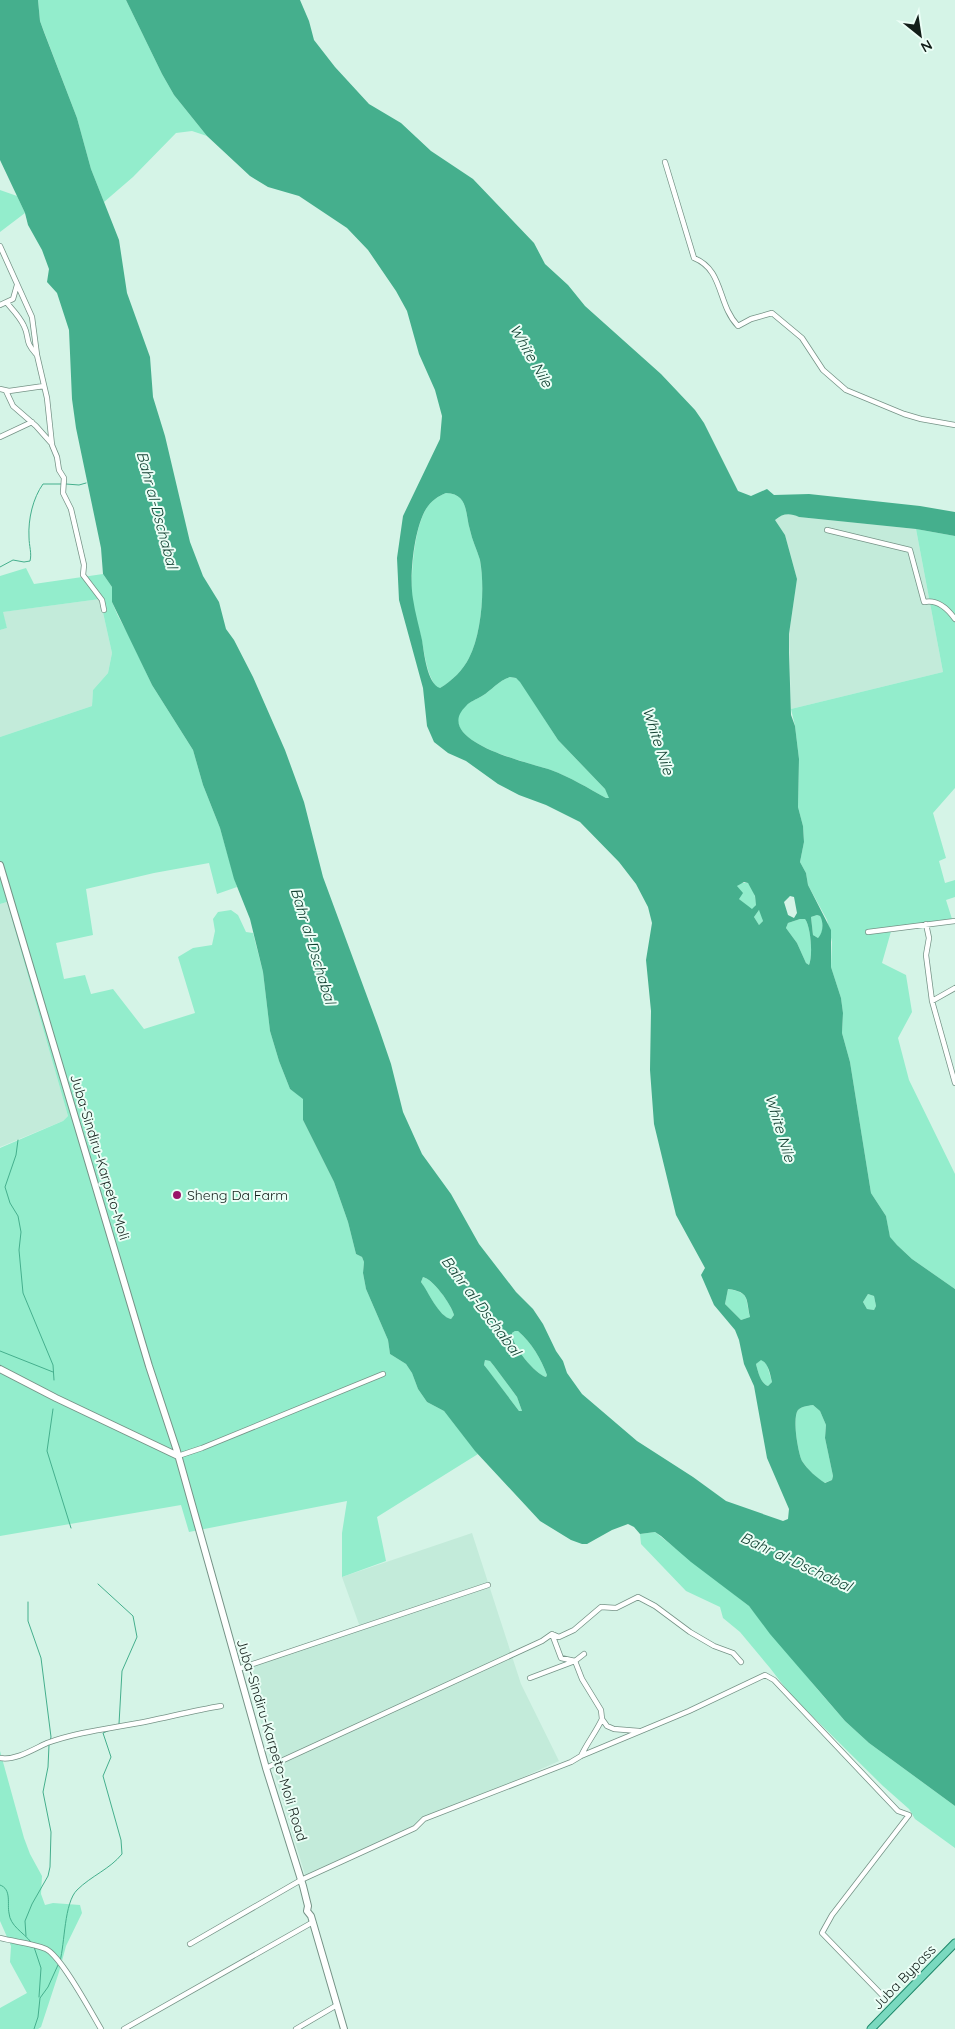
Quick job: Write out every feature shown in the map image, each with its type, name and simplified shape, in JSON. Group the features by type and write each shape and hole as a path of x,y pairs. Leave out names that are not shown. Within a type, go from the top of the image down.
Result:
{"main road":[{"name":"Juba-Sindiru-Karpeto-Moli","path":"0,865 178,1456"},
{"path":"0,1369 178,1456"},
{"name":"Juba-Sindiru-Karpeto-Moli Road","path":"178,1456 201,1531 266,1768 301,1880 308,1906 307,1911 313,1922 344,2029"},
{"name":"Juba Bypass","path":"871,2029 955,1943"}],"street":[{"path":"665,162 694,258 703,262 715,274 723,302 732,321 738,326 751,319 772,313 802,338 823,370 846,390 904,414 955,425"},
{"path":"0,246 32,317 37,355 48,398 52,444 59,470 64,478 63,493 71,509 84,565 84,578 102,600 104,610"},
{"path":"0,305 7,303 16,294 18,284"},
{"path":"7,303 24,326 28,344 37,355"},
{"path":"0,389 6,391 44,386"},
{"path":"6,391 13,406 32,422 52,444"},
{"path":"0,437 32,422"},
{"path":"827,530 910,550 924,602 934,602 947,609 955,619"},
{"path":"868,932 955,922"},
{"path":"926,924 929,938 926,955 932,1001 955,1083"},
{"path":"932,1001 955,988"},
{"path":"178,1456 202,1448 382,1374"},
{"path":"238,1669 488,1585"},
{"path":"552,1634 559,1637 569,1633 600,1607 616,1608 638,1597 655,1606 690,1632 714,1646 733,1653 741,1662"},
{"path":"552,1634 561,1658 574,1661"},
{"path":"266,1768 468,1677 542,1641 552,1634"},
{"path":"530,1678 574,1661 584,1654"},
{"path":"574,1661 588,1692 601,1710 602,1719 607,1726 614,1729 640,1731"},
{"path":"190,1944 301,1880 415,1828 424,1819 571,1762 581,1756 689,1711 762,1675 768,1675 898,1810 909,1815 832,1916 822,1933 884,1997"},
{"path":"0,1758 4,1759 22,1754 49,1742 102,1728 150,1721 221,1706"},
{"path":"581,1756 602,1719"},
{"path":"124,2029 313,1922"},
{"path":"0,1938 47,1949 55,1955 71,1977 101,2029"},
{"path":"296,2029 337,2005"}],"shaded area":[{"path":"38,0 126,0 174,95 207,136 192,131 176,133 133,177 104,202 91,169 77,118 40,21"},
{"path":"0,190 17,196 25,213 0,232"},
{"path":"446,493 459,497 465,506 471,534 480,560 482,596 480,623 469,658 453,679 437,688 428,670 414,612 412,575 416,539 422,518 430,504 437,497"},
{"path":"791,513 799,517 916,529 943,672 791,709 789,634 797,579 785,535 774,520 781,515"},
{"path":"916,529 955,536 955,788 933,813 946,858 939,861 945,883 955,880 955,897 946,900 952,919 892,928 882,963 906,975 912,1012 898,1038 909,1080 955,1174 955,1289 912,1259 890,1238 886,1216 871,1193 850,1062 842,1033 843,1013 841,998 831,967 832,942 827,920 808,885 806,873 800,862 804,842 803,826 798,807 799,759 791,709 943,672"},
{"path":"26,568 34,584 103,574 112,587 112,602 152,685 193,750 203,785 220,828 237,887 217,894 209,863 154,873 86,889 93,935 56,943 64,979 85,975 91,994 113,989 144,1029 195,1013 178,957 193,948 212,945 215,931 213,919 218,912 231,910 238,915 246,932 253,933 263,972 270,1031 279,1061 290,1089 303,1098 303,1120 334,1182 348,1222 356,1254 362,1257 364,1262 363,1273 366,1289 388,1340 390,1354 406,1364 412,1373 418,1389 427,1402 444,1411 478,1454 377,1517 386,1561 342,1577 342,1533 347,1501 189,1532 181,1505 0,1536 0,1148 63,1121 68,1116 7,902 0,904 0,737 92,706 93,690 108,673 112,653 100,599 3,612 7,628 0,630 0,576"},
{"path":"100,599 112,653 108,673 93,690 92,706 0,737 0,630 7,628 2,612"},
{"path":"510,677 520,681 558,740 605,789 610,798 606,798 551,770 488,749 472,740 461,730 458,719 465,706"},
{"path":"740,883 748,883 753,890 756,905 752,910 739,899 737,886"},
{"path":"7,902 68,1116 63,1121 0,1147 0,904"},
{"path":"759,910 763,921 759,925 754,917"},
{"path":"820,916 823,925 818,938 813,935 811,917"},
{"path":"805,919 809,928 811,949 809,965 786,928 788,923"},
{"path":"423,1277 437,1287 446,1299 454,1315 451,1319 442,1314 434,1304 421,1282"},
{"path":"728,1289 744,1295 750,1317 741,1320 725,1304"},
{"path":"868,1294 874,1296 876,1306 874,1310 867,1309 863,1302"},
{"path":"518,1331 528,1341 536,1352 545,1369 546,1377 536,1371 519,1351 515,1345 512,1333"},
{"path":"761,1359 767,1365 772,1382 768,1386 762,1380 756,1364"},
{"path":"485,1360 490,1361 517,1397 522,1411 519,1411 484,1365"},
{"path":"813,1405 820,1411 826,1425 825,1438 833,1476 832,1480 824,1483 802,1461 796,1435 796,1414 798,1410"},
{"path":"655,1532 749,1606 845,1721 869,1743 955,1806 955,1848 915,1819 909,1809 883,1786 790,1694 740,1632 723,1618 720,1607 686,1591 641,1544 640,1534"},
{"path":"472,1533 521,1684 559,1761 305,1875 270,1758 247,1668 360,1627 342,1577"},
{"path":"0,1751 24,1838 42,1876 41,1894 45,1905 53,1903 80,1905 82,1913 66,1946 41,2027 38,2029 0,2029 0,2008 27,1993 10,1962 11,1946 0,1921"}],"water":[{"path":"0,0 38,0 40,21 77,118 91,169 119,240 127,293 150,357 153,397 165,436 190,542 203,576 219,602 226,629 234,640 253,677 285,750 304,802 323,877 391,1064 403,1112 422,1154 451,1194 479,1244 516,1292 533,1309 543,1324 563,1361 567,1373 582,1394 637,1441 726,1501 783,1521 788,1519 789,1509 767,1458 754,1386 744,1364 735,1330 714,1305 701,1275 705,1268 676,1215 654,1124 650,1070 651,1011 646,960 652,923 648,907 636,884 619,862 580,822 546,805 519,795 498,784 466,761 448,753 434,742 427,726 423,688 399,600 397,558 403,516 440,439 442,416 435,390 419,354 407,311 396,291 368,250 347,228 299,196 268,187 250,176 207,136 174,95 126,0 300,0 309,21 314,40 335,67 369,104 401,123 431,151 473,179 534,243 545,264 568,285 585,306 661,374 695,410 704,423 738,491 751,496 767,489 774,495 809,494 920,506 955,512 955,536 916,529 799,517 790,514 775,520 785,535 797,579 789,634 789,653 791,715 795,726 799,759 798,807 803,826 804,842 800,862 806,873 808,885 831,930 831,967 841,998 843,1013 842,1033 850,1062 871,1193 886,1216 890,1237 897,1245 912,1259 955,1289 955,1806 869,1743 845,1721 770,1634 749,1606 691,1562 661,1536 655,1532 640,1534 634,1527 628,1524 612,1530 587,1544 582,1544 571,1540 540,1521 475,1451 444,1411 427,1402 418,1389 412,1373 406,1364 390,1354 388,1340 366,1289 363,1273 364,1262 362,1257 356,1254 348,1222 334,1182 303,1120 303,1099 290,1089 279,1061 270,1031 263,972 250,919 234,879 220,828 203,785 193,750 152,685 112,602 112,587 103,574 101,548 76,428 72,399 69,330 57,293 47,282 49,269 42,250 28,225 25,213 0,160","holes":["446,493 453,494 459,497 465,506 468,524 480,560 482,583 480,623 473,648 467,662 460,671 453,679 440,688 432,680 427,667 412,589 414,553 418,528 426,509","510,677 516,678 520,682 558,740 605,789 609,798 551,770 488,749 472,740 462,730 459,719 466,706 486,694","744,882 748,883 755,896 756,905 752,909 739,899 743,893 737,886","790,896 794,897 797,913 794,918 788,915 784,902","759,910 763,921 759,925 754,917","817,915 820,916 822,925 822,931 818,938 813,935 811,917","805,919 809,928 811,942 809,965 806,963 797,943 786,928 788,923","423,1277 432,1282 446,1299 454,1315 451,1319 442,1314 421,1282","728,1289 744,1294 750,1317 741,1320 725,1304","868,1294 874,1296 876,1306 874,1310 867,1309 863,1302","518,1331 536,1352 545,1369 546,1377 530,1365 515,1345 512,1333","485,1360 490,1361 517,1397 522,1411 519,1411 484,1365","761,1360 766,1364 770,1373 772,1382 768,1386 762,1380 756,1364","813,1405 820,1411 826,1425 825,1438 833,1476 832,1480 825,1483 812,1473 802,1461 796,1435 796,1414 803,1407"]}],"waterway":[{"path":"66,484 79,485 86,483"},
{"path":"0,567 13,560 30,561 29,523 36,496 43,484 62,484"},
{"path":"18,1140 16,1155 5,1187 10,1203 18,1216 21,1232 19,1250 23,1293 53,1365 54,1380"},
{"path":"0,1351 53,1372"},
{"path":"53,1409 47,1451 71,1528"},
{"path":"98,1584 133,1616 137,1637 122,1671 119,1724"},
{"path":"28,1602 28,1621 41,1658 50,1741"},
{"path":"60,1961 67,1913 73,1896 82,1885 112,1864 122,1854 121,1840 103,1776 111,1757 103,1733 110,1730"},
{"path":"26,1936 25,1921 32,1904 48,1876 50,1867 51,1832 43,1792 48,1767 49,1745"},
{"path":"0,1885 8,1893 9,1913 12,1922 31,1942"},
{"path":"34,1947 41,1968 39,1997"},
{"path":"34,2029 38,2017 40,1998 48,1987 58,1965"}],"place":[{"name":"Sheng Da Farm","path":"177,1195"}],"water label":[{"name":"White Nile","path":"531,356"},
{"name":"Bahr al-Dschabal","path":"157,510"},
{"name":"White Nile","path":"658,741"},
{"name":"Bahr al-Dschabal","path":"313,946"},
{"name":"White Nile","path":"780,1128"},
{"name":"Bahr al-Dschabal","path":"481,1306"},
{"name":"Bahr al-Dschabal","path":"796,1562"}]}
